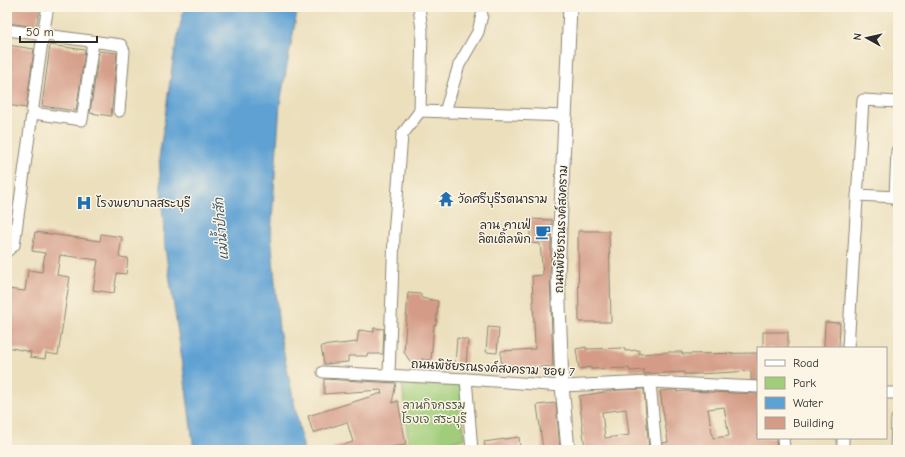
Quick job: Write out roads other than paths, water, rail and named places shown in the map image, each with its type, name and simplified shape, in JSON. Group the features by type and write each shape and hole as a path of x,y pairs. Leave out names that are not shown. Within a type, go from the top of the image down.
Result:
{"street":[{"path":"7,251 14,245 48,7"},
{"path":"389,376 394,235 402,135 420,111 422,30 419,7"},
{"name":"ถนนพิชัยรณรงค์สงคราม","path":"568,450 562,386 558,275 570,7"},
{"path":"445,112 459,65 478,32 482,15"},
{"path":"7,30 121,45 124,51 119,111"},
{"path":"33,113 82,120 94,42"},
{"path":"848,347 863,100 898,102"},
{"path":"420,111 566,116"},
{"path":"858,195 897,200 898,152"},
{"name":"ถนนพิชัยรณรงค์สงคราม ซอย 7","path":"323,372 466,379 562,386 650,382 757,387"},
{"path":"466,379 472,450"},
{"path":"650,382 656,450"},
{"path":"887,393 898,394"},
{"path":"897,450 898,419"},
{"path":"783,439 784,450"},
{"path":"843,450 844,439"}],"water":[{"name":"แม่น้ำป่าสัก","path":"184,7 298,7 280,103 271,234 279,330 304,450 194,450 165,248 159,158 173,60"}],"place":[{"name":"วัดศรีบุรีรตนาราม","path":"446,199"},
{"name":"โรงพยาบาลสระบุรี","path":"84,203"},
{"name":"ลาน คาเฟ่ ลิตเติ้ลพิก","path":"543,232"}],"park label":[{"name":"ลานกิจกรรม โรงเจ สระบุรี","path":"434,412"}]}
